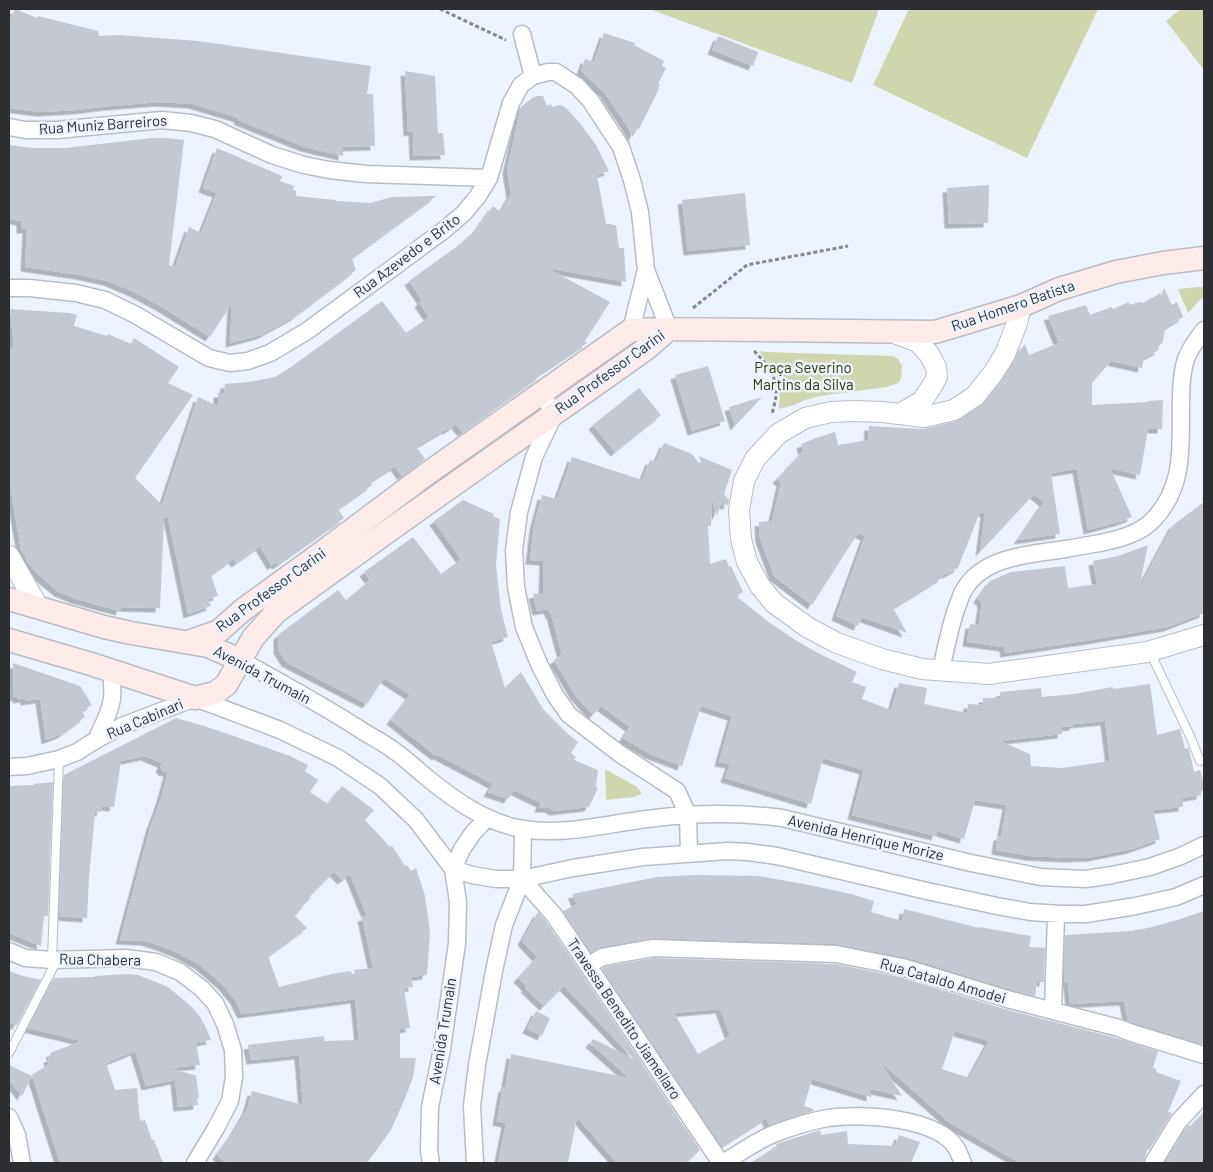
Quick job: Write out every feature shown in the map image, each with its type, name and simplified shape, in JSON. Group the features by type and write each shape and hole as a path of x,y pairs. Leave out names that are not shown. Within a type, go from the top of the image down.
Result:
{"main road":[{"name":"Rua Homero Batista","path":"669,329 935,332 1021,306 1059,289 1116,272 1163,263 1204,258"},
{"name":"Rua Professor Carini","path":"188,642 219,631 244,609 428,473 631,330 669,329"},
{"name":"Rua Professor Carini","path":"195,698 215,693 226,685 254,638 276,612 390,529 646,349 669,329"},
{"name":"Avenida Trumain","path":"9,599 104,627 208,646 240,660"},
{"name":"Avenida Trumain","path":"9,640 195,698"}],"street":[{"path":"524,42 533,76 556,72 577,86 590,100 621,147 640,212 646,270 669,329"},
{"name":"Rua Azevedo e Brito","path":"9,288 66,292 105,300 134,314 209,358 230,362 248,361 270,353 307,331 444,230 464,213 478,196 489,178 511,103 521,85 533,76"},
{"name":"Rua Muniz Barreiros","path":"9,127 25,130 56,130 162,120 191,123 215,129 272,155 304,165 330,170 366,174 489,178"},
{"path":"631,330 646,270"},
{"path":"1021,306 1016,326 1005,354 994,372 975,396 954,410 924,418 882,412 831,412 805,418 778,434 755,459 744,482 739,510 741,539 747,562 760,586 774,603 807,627 837,643 882,659 922,669 989,674 1150,652 1204,635"},
{"path":"941,670 954,615 964,590 972,580 987,568 1001,561 1024,555 1068,549 1120,538 1138,531 1153,520 1167,504 1178,474 1181,386 1186,359 1195,341 1204,330"},
{"path":"892,332 918,342 929,354 936,367 937,376 922,401 900,414"},
{"path":"540,393 555,413 534,457 519,512 514,550 516,587 524,627 539,664 569,715 620,754 678,791 688,815 689,854"},
{"path":"9,556 38,607"},
{"name":"Avenida Trumain","path":"240,660 329,710 394,750 466,807 504,825 523,829"},
{"name":"Rua Cabinari","path":"96,740 112,700 111,671"},
{"name":"Avenida Trumain","path":"195,698 280,730 338,758 380,786 416,820 453,869 458,902 457,943 442,1049 430,1107 429,1151 431,1163"},
{"name":"Rua Cabinari","path":"9,767 27,766 77,752 122,726 195,698"},
{"name":"Avenida Henrique Morize","path":"523,829 547,832 648,818 716,813 759,815 782,818 971,863 1041,877 1086,879 1150,867 1181,856 1204,845"},
{"path":"487,818 462,849 453,869 472,876 496,879 522,879 573,868 643,857 728,851 748,852 777,856 979,902 1030,912 1056,914 1086,914 1136,906 1176,897 1204,885"},
{"path":"473,1163 472,1106 477,1065 504,925 522,879 523,829"},
{"name":"Travessa Benedito Jiamellaro","path":"522,879 554,915 722,1163"},
{"path":"1053,1010 1056,914"},
{"name":"Rua Cataldo Amodei","path":"588,966 602,957 653,948 836,954 902,967 1007,999 1119,1028 1204,1055"},
{"name":"Rua Chabera","path":"9,951 25,958 55,960 126,958 156,962 180,972 201,988 215,1003 226,1024 233,1050 234,1077 230,1101 195,1163"},
{"path":"1153,1163 1178,1122 1204,1094"},
{"path":"722,1163 774,1134 794,1127 828,1118 868,1116 897,1119 918,1124 944,1136 956,1148 963,1163"},
{"path":"9,1117 16,1135 22,1163"}],"lane":[{"path":"1150,652 1183,720 1200,761"},
{"path":"9,1053 55,960 59,758"}],"path":[{"path":"440,9 524,42"},
{"path":"692,308 747,265 848,246"},
{"path":"752,348 769,367 774,380 776,394 772,415"}],"green space":[{"path":"649,9 879,9 852,83"},
{"path":"909,9 1098,9 1027,158 873,85"},
{"path":"1181,9 1204,9 1204,70 1166,21"},
{"path":"1204,287 1204,296 1188,313 1178,289"},
{"path":"636,339 638,343 602,364 558,397 555,396"},
{"name":"Praça Severino Martins da Silva","path":"759,351 893,356 898,359 902,366 901,378 896,384 887,387 820,396 778,409 780,399 778,378"},
{"path":"605,769 637,787 641,794 634,797 606,800"}],"building":[{"path":"15,9 37,18 38,16 98,31 99,36 119,35 198,41 371,66 367,94 373,94 375,146 343,147 343,156 305,147 238,120 239,118 193,104 159,102 41,112 9,108 9,22"},
{"path":"604,33 635,43 634,45 664,61 662,66 666,68 658,84 660,85 659,89 633,137 604,92 581,71 585,59 594,62"},
{"path":"718,36 758,52 753,66 712,50"},
{"path":"405,71 435,76 438,133 443,133 445,155 414,156 413,131 408,132"},
{"path":"537,96 543,96 547,106 551,104 552,107 560,105 565,107 580,123 596,145 609,171 597,175 606,224 616,225 619,248 624,248 626,282 547,268 610,302 585,341 587,343 540,374 462,432 456,424 416,447 425,459 402,476 395,466 370,482 372,485 338,509 344,518 277,565 275,563 272,566 260,546 236,563 233,559 211,575 218,596 208,599 211,606 188,614 168,517 164,518 160,608 121,607 120,611 76,599 59,592 43,579 27,562 21,550 9,479 9,350 14,348 10,309 77,315 74,326 107,336 108,334 131,344 134,338 179,367 168,383 193,395 135,478 162,505 198,397 218,406 218,393 224,393 225,384 275,377 382,301 406,333 429,317 419,303 422,300 409,281 463,242 475,231 493,206 501,212 511,194 507,169 521,107"},
{"path":"152,138 184,140 169,265 175,267 189,227 201,233 217,193 203,188 217,148 282,176 280,181 294,186 293,190 296,191 296,196 370,203 392,197 436,196 352,258 356,270 294,317 261,335 230,343 232,303 210,337 162,307 108,281 25,267 27,229 21,229 21,221 9,219 9,145 33,148 65,148"},
{"path":"989,185 988,223 949,224 947,188"},
{"path":"745,193 750,245 688,251 682,200"},
{"path":"1164,288 1172,305 1177,302 1183,317 1165,328 1163,342 1158,347 1159,350 1144,358 1142,368 1111,361 1092,383 1092,405 1163,400 1162,429 1148,429 1140,475 1110,468 1132,517 1088,530 1077,469 1051,473 1060,534 1018,540 1044,502 1034,494 980,552 985,513 980,512 958,568 947,574 945,573 941,578 893,608 907,633 862,617 858,626 836,616 865,536 858,533 812,605 774,576 760,538 759,522 772,521 781,482 777,479 803,451 801,444 835,432 838,445 868,440 869,426 923,429 957,421 984,403 1004,378 1025,344 1029,355 1059,343 1048,316 1086,305 1090,315 1112,307 1113,309 1129,302 1130,305 1139,302 1143,303 1157,295 1161,297"},
{"path":"708,366 725,421 692,431 675,375"},
{"path":"639,388 661,415 615,452 593,425"},
{"path":"762,397 735,426 729,407"},
{"path":"664,443 692,454 702,467 699,456 732,470 724,494 729,500 728,505 721,504 717,516 712,502 711,526 708,526 710,564 726,559 743,592 736,596 770,623 797,641 857,672 852,682 866,687 862,699 891,710 899,683 927,688 924,704 967,713 968,704 983,705 983,698 1000,698 1000,692 1041,688 1042,697 1150,684 1157,735 1180,729 1185,749 1189,748 1194,772 1200,770 1204,784 1204,790 1201,791 1201,795 1183,798 1183,807 1153,810 1160,839 1132,849 1093,857 1030,856 996,850 998,836 1001,836 1007,805 975,800 964,839 937,831 936,836 852,815 864,770 823,758 811,804 725,778 730,764 719,762 732,716 701,706 682,766 650,754 623,738 630,727 601,706 593,715 575,695 554,660 562,655 551,614 548,609 537,611 533,594 543,593 544,561 530,560 534,526 542,495 557,499 572,457 642,480 650,460 656,462","holes":["1105,721 1110,761 1062,768 1031,766 1030,754 1000,741 1062,734 1062,727"]},
{"path":"463,500 494,514 493,516 500,519 496,565 501,610 508,637 491,642 505,688 521,672 543,709 578,742 571,753 576,757 574,760 598,770 596,787 598,788 589,807 554,811 549,808 539,808 541,803 514,790 508,799 488,792 493,784 438,755 436,756 391,720 410,695 384,678 367,704 286,662 278,649 278,635 338,590 346,600 370,580 364,572 413,537 441,574 461,559 434,521"},
{"path":"1204,502 1204,613 1168,627 1005,653 1004,647 967,642 970,624 979,625 982,603 978,598 990,581 1011,572 1065,566 1068,588 1097,584 1093,561 1118,556 1148,545 1139,588 1173,525"},
{"path":"13,663 80,686 92,705 82,711 85,717 62,734 46,740 40,699 25,701 25,698 17,699 17,696 14,697"},
{"path":"176,718 234,736 290,756 308,765 305,771 318,780 310,792 328,804 342,786 374,810 365,820 390,847 392,846 405,866 407,865 411,871 416,868 425,896 430,932 427,975 411,977 413,987 404,988 410,1028 400,1029 400,1058 416,1058 413,1077 391,1130 367,1163 226,1163 217,1155 247,1109 252,1091 303,1105 299,1055 251,1060 248,1045 324,1036 324,1041 359,1040 355,999 242,1014 235,1000 223,985 200,965 178,953 145,941 120,940 150,828 168,772 162,771 160,768 162,763 145,756 121,761 114,807 102,806 101,812 95,811 87,918 59,916 64,775","holes":["334,872 342,880 350,874 367,916 362,917 373,968 354,970 357,979 350,971 279,987 268,956 307,928 294,915 303,908 301,907 311,898 309,897"]},
{"path":"53,782 48,916 44,916 41,946 9,933 9,786"},
{"path":"695,875 759,876 851,894 874,901 871,912 902,921 904,909 979,928 1031,936 1029,947 1045,948 1044,982 1037,982 1035,996 905,957 836,944 653,938 600,947 591,952 563,911 577,904 572,894 657,877"},
{"path":"1204,911 1204,1043 1202,1044 1128,1021 1124,1001 1070,1004 1068,983 1064,983 1065,935 1131,931 1148,928"},
{"path":"538,912 546,921 700,1150 686,1163 617,1163 577,1117 568,1163 498,1163 506,1123 497,1121 511,1054 629,1078 590,1043 593,1039 634,1059 564,986 544,1006 525,988 527,987 518,978 537,957 522,941"},
{"path":"654,958 835,964 900,977 1004,1009 1158,1051 1153,1068 1157,1069 1156,1072 1181,1081 1168,1112 1172,1113 1149,1150 1147,1148 1143,1163 1020,1163 950,1123 883,1064 902,1096 871,1089 871,1097 812,1079 804,1106 814,1111 769,1125 766,1118 722,1146 602,969 606,966","holes":["720,1009 730,1036 698,1054 674,1013","955,1031 989,1041 969,1078 942,1069"]},
{"path":"9,971 41,980 17,1025 9,1023"},
{"path":"138,975 168,987 191,1006 201,1018 211,1040 196,1043 200,1065 170,1068 197,1076 198,1105 178,1107 175,1080 146,1086 135,1051 106,1063 115,1090 137,1088 140,1121 145,1120 163,1163 60,1163 32,1075 49,1064 48,1058 52,1057 50,1053 82,1041 28,1028 54,978"},
{"path":"536,1011 550,1018 542,1036 527,1029"},
{"path":"9,1065 32,1076 22,1096 9,1080"},
{"path":"1204,1112 1204,1163 1171,1163 1166,1160 1186,1128 1189,1125 1190,1127"},
{"path":"820,1130 821,1135 847,1131 848,1144 895,1146 899,1135 920,1142 911,1163 750,1163 777,1146 776,1144"}]}
